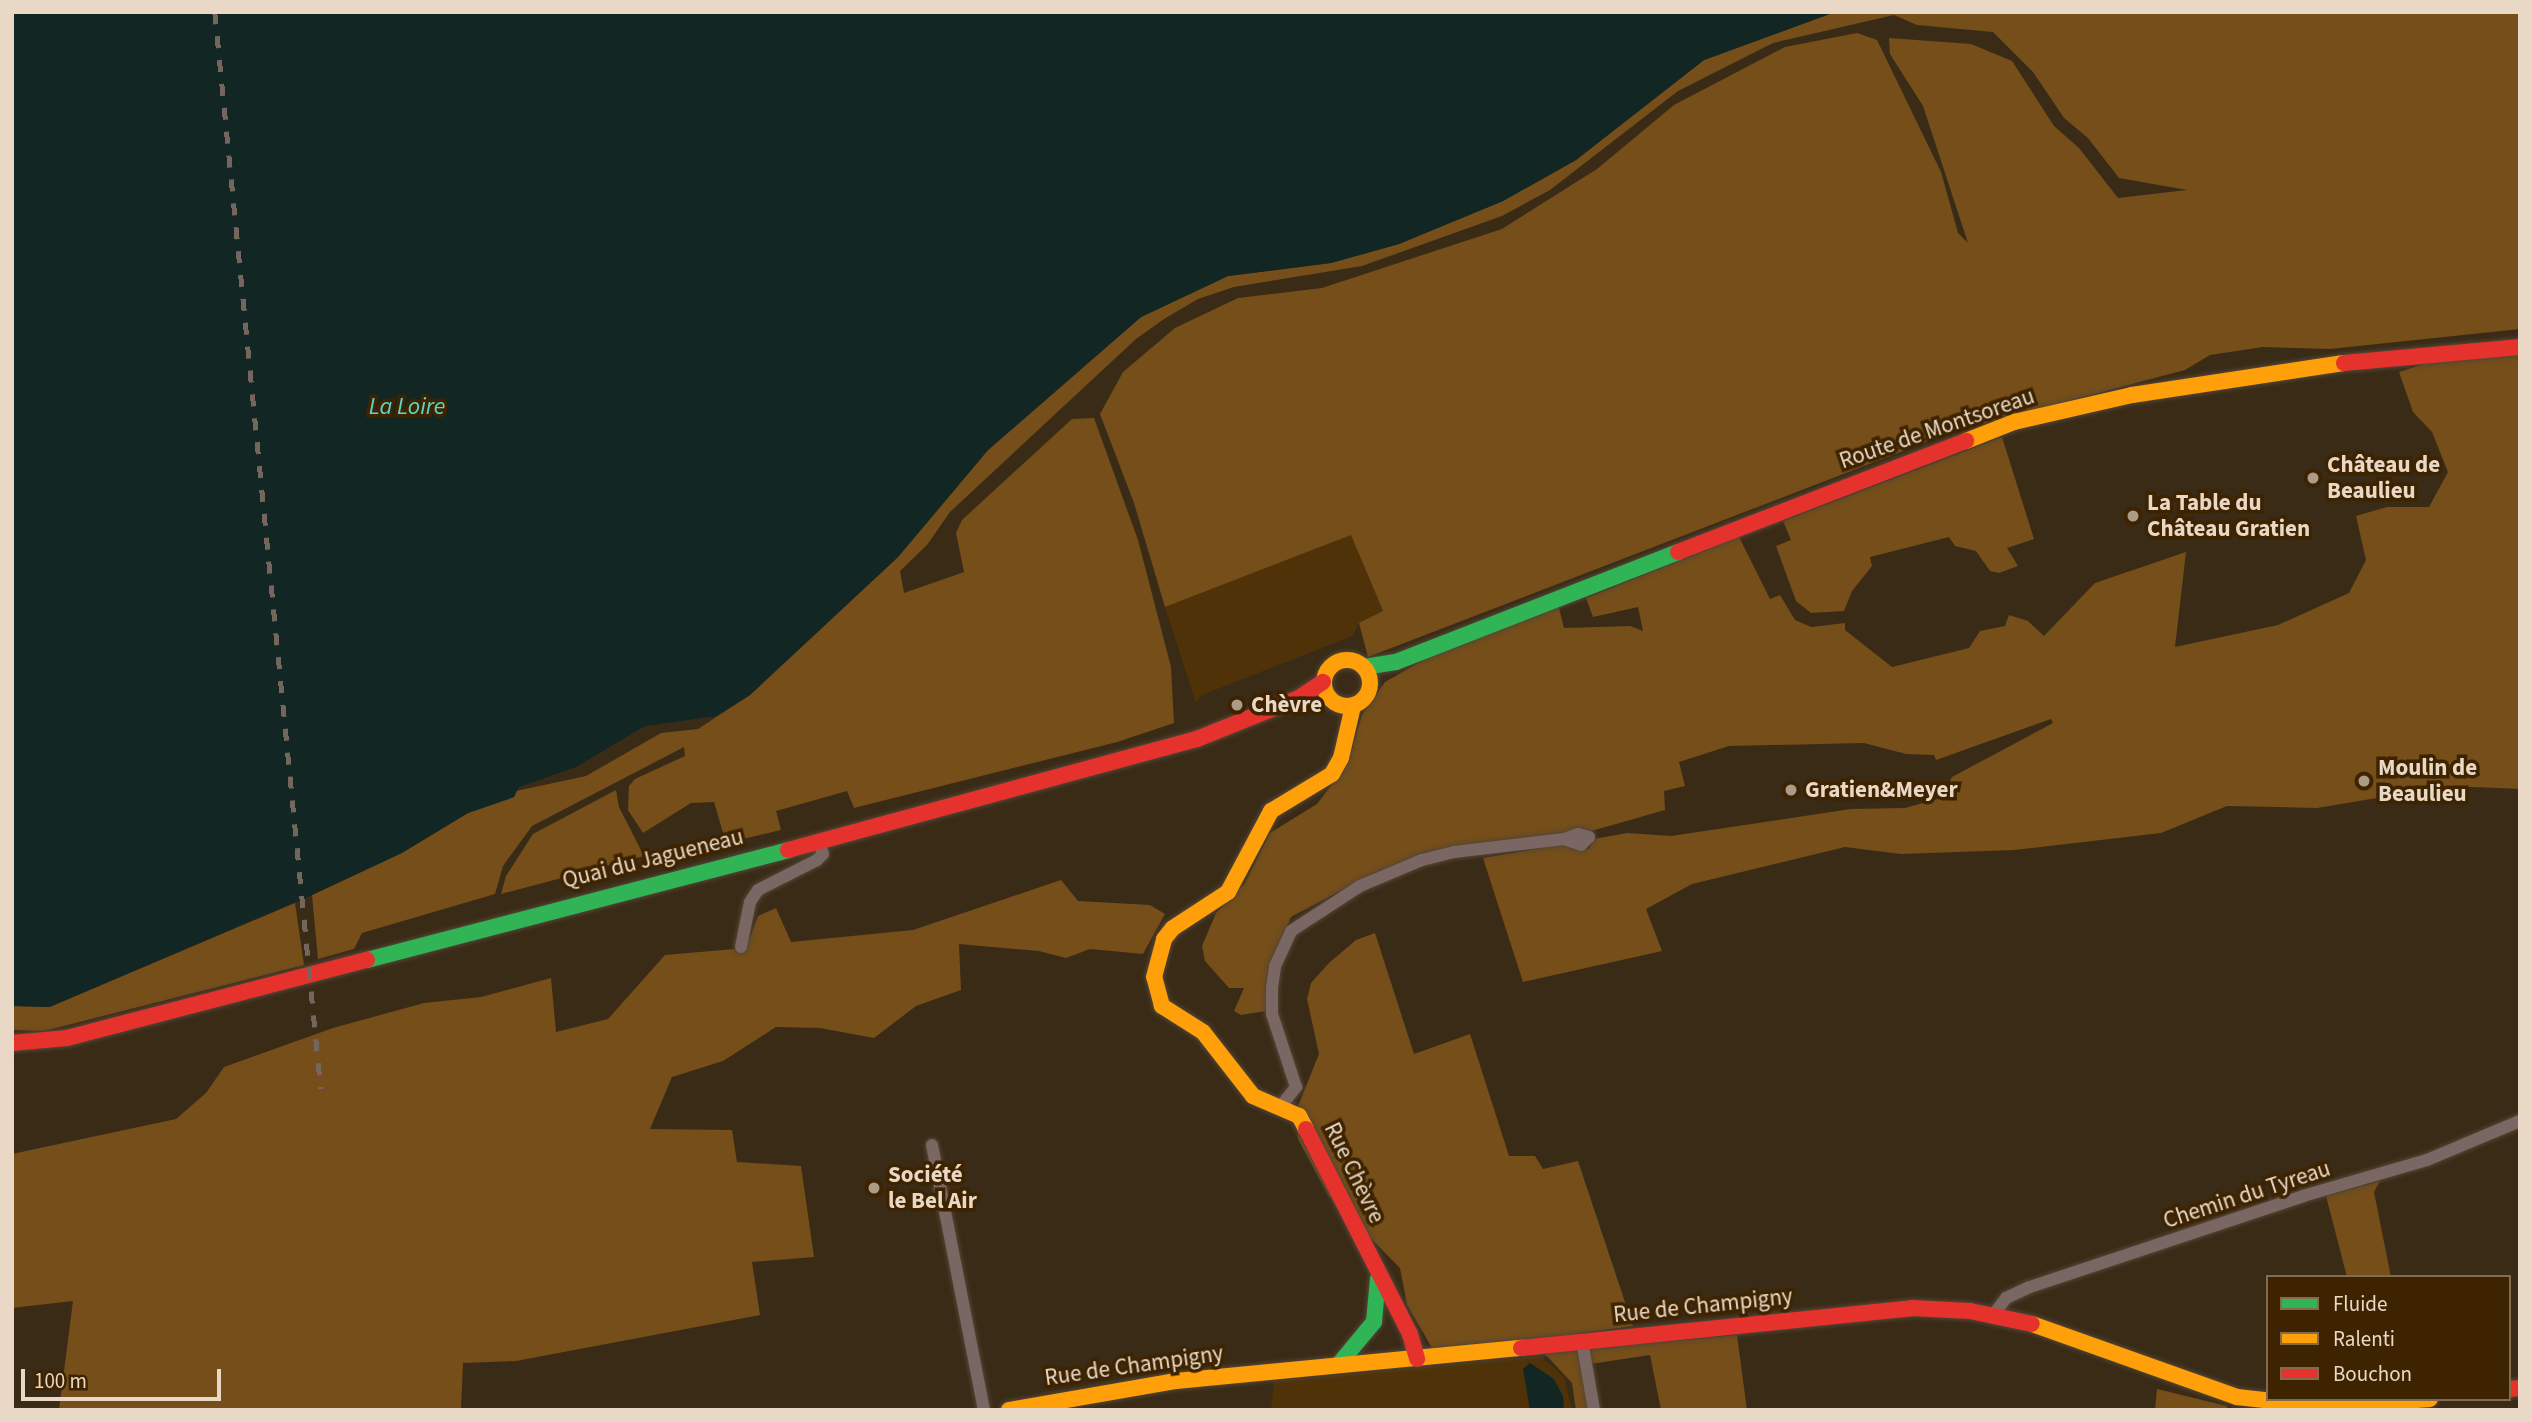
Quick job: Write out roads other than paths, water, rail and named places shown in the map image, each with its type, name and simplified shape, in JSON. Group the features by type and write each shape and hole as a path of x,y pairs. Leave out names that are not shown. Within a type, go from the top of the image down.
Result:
{"main road":[{"name":"Route de Montsoreau","path":"1367,674 1758,518 2014,422 2132,395 2284,369 2520,347"},
{"path":"1299,698 1341,704 1366,697 1367,674 1350,660 1335,663 1323,682 1341,704"},
{"name":"Quai du Jagueneau","path":"12,1043 67,1038 1041,784 1197,739 1299,698 1323,682"},
{"name":"Rue Chèvre","path":"1341,704 1345,742 1332,774 1271,811 1228,892 1168,934 1154,977 1155,994 1171,1016 1203,1032 1252,1096 1299,1116 1378,1276 1410,1334 1418,1359"},
{"path":"1339,1364 1374,1322 1378,1276"},
{"name":"Rue de Champigny","path":"1009,1410 1176,1381 1912,1308 1994,1314 2080,1340 2238,1403 2326,1406 2400,1401"}],"street":[{"path":"741,947 750,902 758,890 817,860 823,854 818,840"},
{"path":"1280,1107 1296,1087 1272,1014 1272,988 1275,966 1291,931 1360,886 1422,860 1454,852 1569,842"},
{"name":"Chemin du Tyreau","path":"1994,1314 2006,1298 2038,1284 2427,1160 2520,1121"},
{"path":"932,1146 984,1410"},
{"path":"1582,1341 1594,1410"}],"water":[{"name":"La Loire","path":"12,12 1835,12 1704,60 1576,160 1503,201 1399,244 1331,263 1228,276 1141,317 988,450 898,557 750,695 716,716 645,726 576,767 519,787 514,797 468,813 402,853 312,895 49,1007 12,1006"},
{"path":"1530,1363 1554,1379 1563,1396 1564,1410 1530,1410 1523,1369"}],"railway":[{"path":"215,12 321,1089"}],"place":[{"name":"Château de Beaulieu","path":"2313,478"},
{"name":"La Table du Château Gratien","path":"2133,516"},
{"name":"Chèvre","path":"1237,705"},
{"name":"Moulin de Beaulieu","path":"2364,781"},
{"name":"Gratien&Meyer","path":"1791,790"},
{"name":"Société le Bel Air","path":"874,1188"}]}
